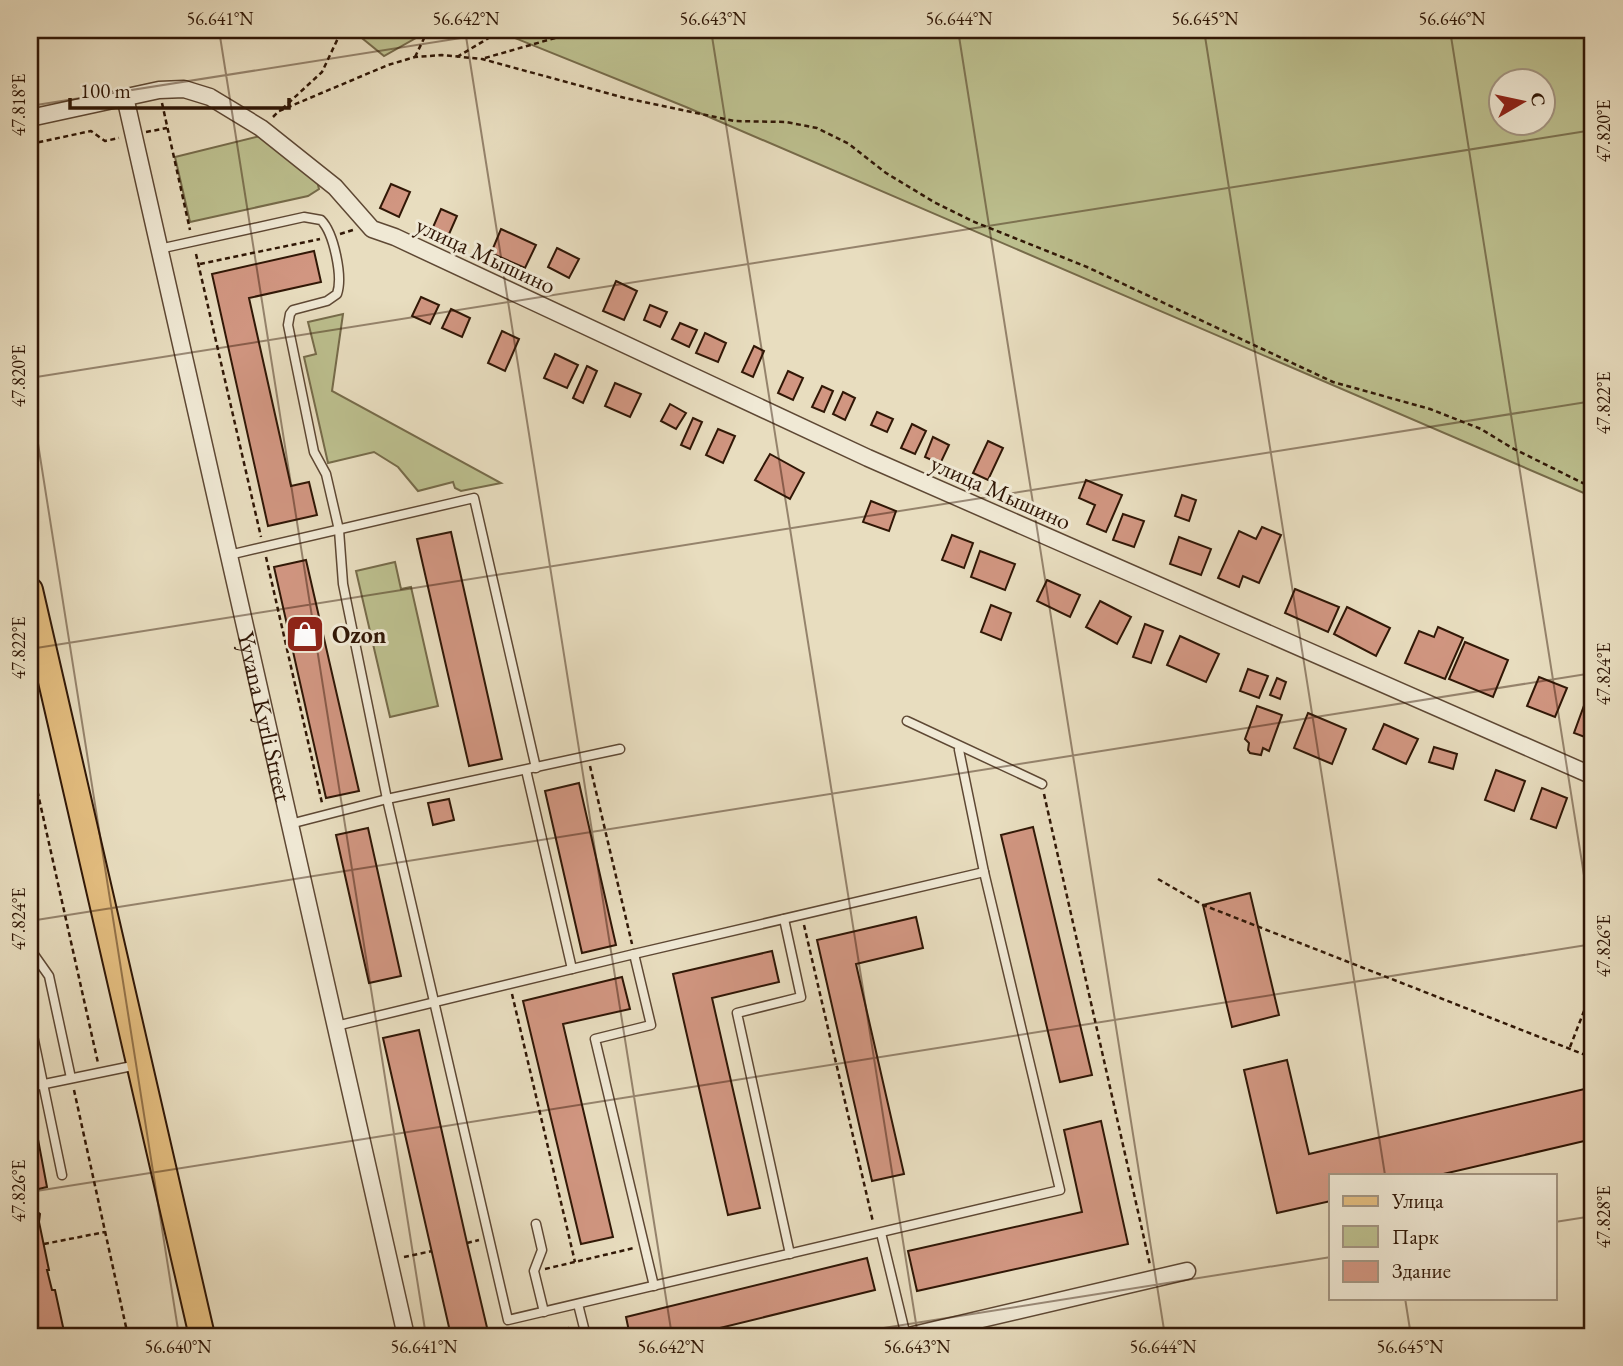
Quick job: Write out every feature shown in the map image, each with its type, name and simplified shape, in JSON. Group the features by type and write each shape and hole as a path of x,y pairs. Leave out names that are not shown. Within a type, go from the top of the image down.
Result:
{"main road":[{"path":"30,590 202,1336"}],"street":[{"name":"улица Мышино","path":"30,118 159,90 184,89 211,97 261,128 335,187 372,229 395,237 868,458 1593,776"},
{"name":"Yyvana Kyrli Street","path":"125,97 406,1336"},
{"path":"908,1336 1187,1271"}],"lane":[{"path":"159,249 309,216 321,220 331,236 340,279 337,294 327,301 293,310 288,325 314,452 326,474 339,530 343,584 387,799 509,1320 1060,1190 984,872 959,750"},
{"path":"229,555 474,498 536,768"},
{"path":"907,721 1042,784"},
{"path":"290,824 387,799 620,749"},
{"path":"526,770 572,969"},
{"path":"336,1026 984,872"},
{"path":"784,919 802,997 737,1013 790,1254"},
{"path":"30,949 49,976 71,1078"},
{"path":"634,954 651,1025 595,1039 654,1286"},
{"path":"30,1021 62,1175"},
{"path":"30,1087 140,1064"},
{"path":"536,1224 542,1250 534,1271 544,1312"},
{"path":"878,1234 908,1336"},
{"path":"578,1304 586,1336"}],"path":[{"path":"261,128 322,72 339,36 339,30"},
{"path":"415,57 428,30"},
{"path":"457,57 502,30"},
{"path":"482,59 583,30"},
{"path":"279,111 388,65 415,57 457,57 482,59 625,98 734,121 786,122 817,128 849,144 886,173 972,221 1087,267 1333,382 1430,409 1481,429 1512,448 1593,488"},
{"path":"159,90 325,815"},
{"path":"30,144 91,131 105,141 167,128"},
{"path":"198,265 349,232"},
{"path":"588,756 634,954"},
{"path":"30,758 100,1072"},
{"path":"1042,784 1154,1279"},
{"path":"1158,880 1203,905 1593,1058"},
{"path":"802,915 878,1234"},
{"path":"510,984 575,1262"},
{"path":"1570,1049 1593,988"},
{"path":"71,1078 128,1336"},
{"path":"44,1244 105,1232"},
{"path":"534,1271 644,1246"},
{"path":"389,1261 432,1251"}],"green space":[{"path":"352,30 430,30 384,56"},
{"path":"495,30 1593,30 1593,497 686,107"},
{"path":"260,136 317,181 319,189 308,196 190,222 175,157"},
{"path":"343,314 332,391 501,483 461,491 455,488 453,482 418,491 398,467 374,452 328,463 304,357 316,354 308,322"},
{"path":"395,562 401,589 411,587 438,706 390,717 356,571"}],"building":[{"path":"391,184 410,192 399,217 380,208"},
{"path":"441,209 457,216 446,241 430,234"},
{"path":"501,229 536,245 525,268 491,253"},
{"path":"557,248 579,259 569,278 548,267"},
{"path":"314,251 321,282 249,298 291,486 309,482 317,515 268,526 212,274"},
{"path":"616,281 637,291 624,320 603,311"},
{"path":"421,297 439,305 430,324 412,316"},
{"path":"650,305 667,312 660,327 644,320"},
{"path":"451,309 470,318 462,337 442,328"},
{"path":"680,323 697,330 689,347 672,339"},
{"path":"502,331 519,339 505,371 488,363"},
{"path":"705,333 726,343 718,362 696,353"},
{"path":"754,346 764,351 753,377 742,372"},
{"path":"555,354 578,365 567,388 544,378"},
{"path":"587,366 597,371 583,403 573,398"},
{"path":"788,371 803,378 793,400 778,393"},
{"path":"615,383 641,394 630,417 605,406"},
{"path":"822,386 833,391 824,412 812,407"},
{"path":"843,392 855,398 845,420 833,414"},
{"path":"670,404 686,413 676,429 661,421"},
{"path":"877,412 893,419 887,432 871,425"},
{"path":"693,418 702,422 690,449 681,445"},
{"path":"912,424 926,431 915,454 901,448"},
{"path":"718,429 735,436 723,463 706,455"},
{"path":"933,437 949,445 940,464 925,457"},
{"path":"988,441 1003,448 988,480 973,473"},
{"path":"770,454 804,473 790,499 755,480"},
{"path":"1086,480 1122,495 1106,532 1087,524 1095,505 1079,498"},
{"path":"1182,495 1196,500 1189,521 1175,516"},
{"path":"871,501 896,511 889,531 863,522"},
{"path":"1123,514 1144,521 1134,547 1113,540"},
{"path":"1262,527 1281,535 1259,583 1243,576 1239,587 1218,578 1239,531 1256,539"},
{"path":"451,532 502,759 469,766 417,539"},
{"path":"952,535 973,543 964,568 942,560"},
{"path":"1179,537 1211,549 1201,575 1170,564"},
{"path":"980,551 1015,564 1005,590 971,577"},
{"path":"306,560 359,791 326,798 274,567"},
{"path":"1047,580 1080,595 1070,617 1037,601"},
{"path":"1295,589 1339,607 1328,632 1285,613"},
{"path":"1100,601 1131,617 1117,644 1086,627"},
{"path":"991,605 1011,613 1001,640 981,632"},
{"path":"1347,607 1390,628 1376,656 1334,634"},
{"path":"1145,624 1163,631 1151,663 1133,657"},
{"path":"1438,627 1463,638 1445,679 1405,663 1419,631 1434,637"},
{"path":"1180,636 1219,654 1206,682 1167,665"},
{"path":"1465,642 1508,660 1493,697 1449,679"},
{"path":"1248,669 1268,676 1259,698 1240,691"},
{"path":"1539,677 1567,688 1555,717 1527,706"},
{"path":"1277,678 1286,682 1280,699 1270,695"},
{"path":"1586,700 1593,703 1593,740 1574,733"},
{"path":"1257,706 1282,715 1269,751 1263,748 1261,755 1250,753 1249,743 1245,739"},
{"path":"1308,713 1346,729 1332,764 1294,748"},
{"path":"1384,724 1418,739 1406,764 1373,749"},
{"path":"1434,747 1457,754 1453,769 1429,762"},
{"path":"1496,770 1525,781 1514,811 1485,800"},
{"path":"579,783 616,945 582,953 545,791"},
{"path":"1542,788 1567,798 1556,828 1531,819"},
{"path":"449,799 454,820 433,825 428,803"},
{"path":"1033,827 1092,1075 1060,1082 1001,835"},
{"path":"368,828 401,976 369,983 336,835"},
{"path":"1250,893 1279,1015 1232,1027 1203,905"},
{"path":"916,917 923,948 856,964 904,1174 872,1181 817,940"},
{"path":"772,951 779,982 712,998 760,1208 728,1215 673,974"},
{"path":"622,977 630,1009 563,1024 613,1237 581,1244 523,1001"},
{"path":"419,1030 489,1336 451,1336 383,1038"},
{"path":"1287,1060 1309,1154 1593,1087 1593,1139 1443,1174 1329,1174 1329,1201 1277,1213 1244,1070"},
{"path":"1101,1121 1128,1244 917,1291 908,1251 1082,1212 1064,1130"},
{"path":"30,1128 37,1134 47,1187 30,1191"},
{"path":"31,1190 35,1210 40,1214 47,1270 52,1290 55,1290 65,1336 30,1336 30,1326 33,1325 30,1309"},
{"path":"867,1258 875,1290 687,1336 630,1336 626,1317"},
{"path":"568,1328 570,1336 532,1336"}],"place":[{"name":"Ozon","path":"305,634"}]}
